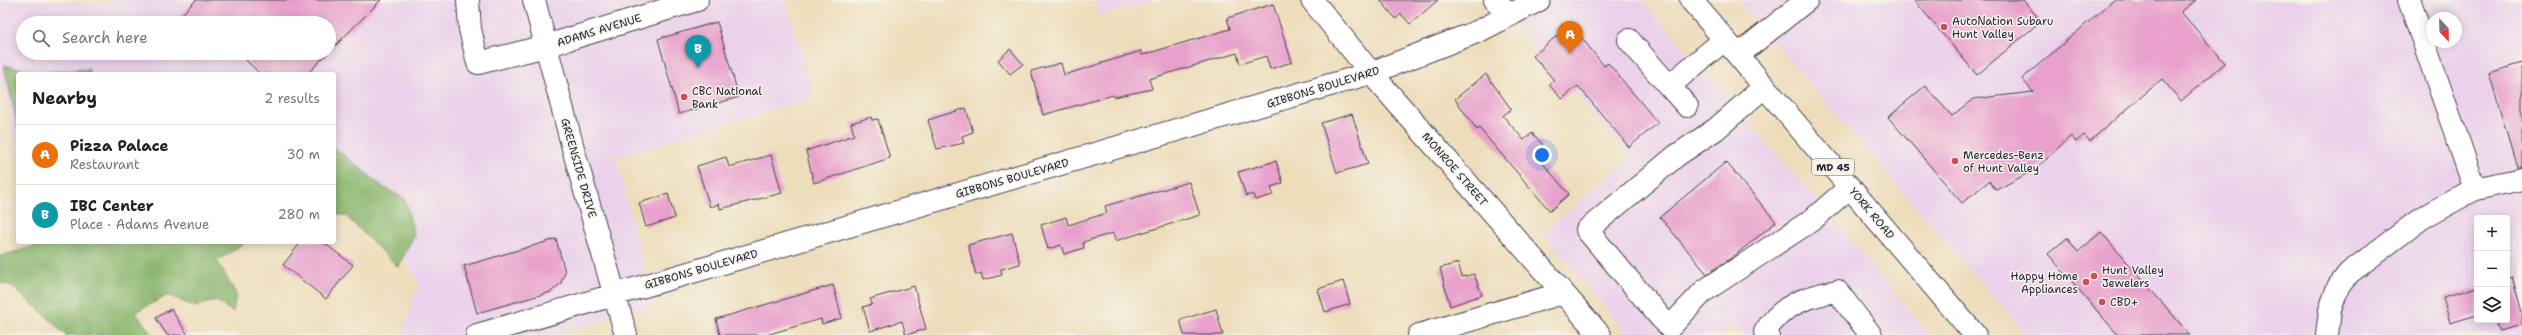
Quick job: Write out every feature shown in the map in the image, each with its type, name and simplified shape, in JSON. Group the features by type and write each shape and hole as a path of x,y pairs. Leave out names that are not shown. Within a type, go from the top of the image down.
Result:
{"street":[{"name":"ADAMS AVENUE","path":"468,0 470,29 478,63 546,46 697,0"},
{"name":"GREENSIDE DRIVE","path":"534,0 626,335"},
{"name":"MONROE STREET","path":"1312,0 1371,73 1600,335"},
{"name":"GIBBONS BOULEVARD","path":"477,335 1371,73 1425,54 1479,31 1502,8 1539,0"},
{"name":"YORK ROAD","path":"1691,0 1850,187 1970,334"},
{"path":"1669,86 1807,0"},
{"path":"2409,0 2475,189"},
{"path":"1629,40 1687,106"},
{"path":"1764,86 1716,129 1676,156 1587,230 1670,327 1704,291 1812,220 1850,187"},
{"path":"2327,335 2330,310 2338,287 2350,273 2422,218 2475,189 2522,178"},
{"path":"1768,335 1765,332 1774,318 1790,306 1810,296 1837,292 1871,335"},
{"path":"1419,335 1563,293"}],"shaded area":[{"path":"0,0 41,0 108,5 109,0 786,0 814,97 616,157 653,305 552,335 402,335 419,282 385,226 336,207 336,72 16,72 16,144 0,76"},
{"path":"1095,0 1155,0 1100,16"},
{"path":"1488,0 1642,0 1853,242 1929,335 1744,335 1734,324 1720,335 1629,335 1542,233 1631,158 1519,30"},
{"path":"1737,0 2522,0 2522,335 2026,335"}],"green space":[{"path":"4,65 34,72 16,72 16,119"},
{"path":"88,69 90,72 50,72"},
{"path":"336,149 383,187 405,199 414,235 398,267 346,216 336,214"},
{"path":"43,244 243,244 217,261 236,294 233,312 215,300 195,307 168,295 135,312 152,335 65,335 42,312 10,285 0,283 0,256"}],"building":[{"path":"196,0 381,0 336,45 336,16 180,16"},
{"path":"1380,0 1438,0 1410,24 1401,14 1396,19"},
{"path":"1914,0 2023,0 2041,21 1977,75"},
{"path":"2114,0 2196,0 2181,12 2225,63 2181,101 2162,79 2090,141 2084,135 2076,142 2071,136 2034,170 1996,190 1989,181 1962,203 1888,117 1925,86 1952,116 1973,99 2033,92 2022,79"},
{"path":"1273,4 1292,62 1270,69 1266,56 1240,64 1237,53 1149,79 1152,89 1114,97 1113,95 1043,115 1031,71 1061,63 1064,75 1141,51 1142,55 1230,29 1227,18"},
{"path":"717,22 739,97 679,114 658,39"},
{"path":"1571,24 1604,66 1608,63 1658,123 1629,147 1578,86 1562,99 1549,85 1554,80 1533,56"},
{"path":"1010,49 1023,64 1010,74 998,60"},
{"path":"246,60 321,60 309,72 258,72"},
{"path":"2522,63 2522,167 2517,167 2489,73"},
{"path":"1486,74 1511,109 1503,116 1524,140 1532,133 1543,145 1534,153 1569,194 1550,211 1479,128 1477,130 1455,99"},
{"path":"966,108 973,132 962,136 964,143 937,149 928,120"},
{"path":"1352,114 1368,164 1337,173 1321,123"},
{"path":"871,117 872,120 878,119 890,158 814,183 806,151 854,135 851,123"},
{"path":"771,155 782,193 720,209 719,204 710,207 697,166 726,157 729,167"},
{"path":"1276,161 1283,183 1271,187 1273,195 1255,200 1253,194 1246,196 1238,172"},
{"path":"1726,162 1776,222 1734,256 1707,274 1660,217"},
{"path":"1189,182 1200,215 1115,241 1113,233 1083,242 1084,248 1064,254 1061,245 1048,249 1041,225 1066,217 1068,225 1107,213 1105,206"},
{"path":"668,194 675,218 646,227 639,203"},
{"path":"2101,232 2190,335 2118,335 2048,254 2067,238 2078,252"},
{"path":"1012,233 1020,264 1001,269 1002,275 983,280 981,273 976,275 968,245"},
{"path":"556,239 565,272 561,283 551,292 477,313 464,266"},
{"path":"299,244 326,244 353,265 326,299 283,265"},
{"path":"1458,263 1462,277 1474,274 1482,295 1450,306 1440,268"},
{"path":"2512,277 2522,312 2522,325 2499,331 2496,323 2510,323 2510,278"},
{"path":"1343,281 1350,304 1325,312 1318,289"},
{"path":"833,285 842,318 822,324 821,319 766,335 720,335 716,319"},
{"path":"914,286 926,329 906,335 902,321 870,331 863,307 872,304 870,299"},
{"path":"2474,288 2474,316 2450,323 2443,297"},
{"path":"171,309 188,335 167,335 156,318"},
{"path":"1216,309 1223,335 1184,335 1180,320"}],"place":[{"name":"AutoNation Subaru Hunt Valley","path":"1944,27"},
{"name":"Pizza Palace","path":"1570,54"},
{"name":"IBC Center","path":"698,68"},
{"name":"CBC National Bank","path":"684,97"},
{"name":"Mercedes-Benz of Hunt Valley","path":"1955,161"},
{"name":"Hunt Valley Jewelers","path":"2094,276"},
{"name":"Happy Home Appliances","path":"2086,282"},
{"name":"CBD+","path":"2102,302"}]}
